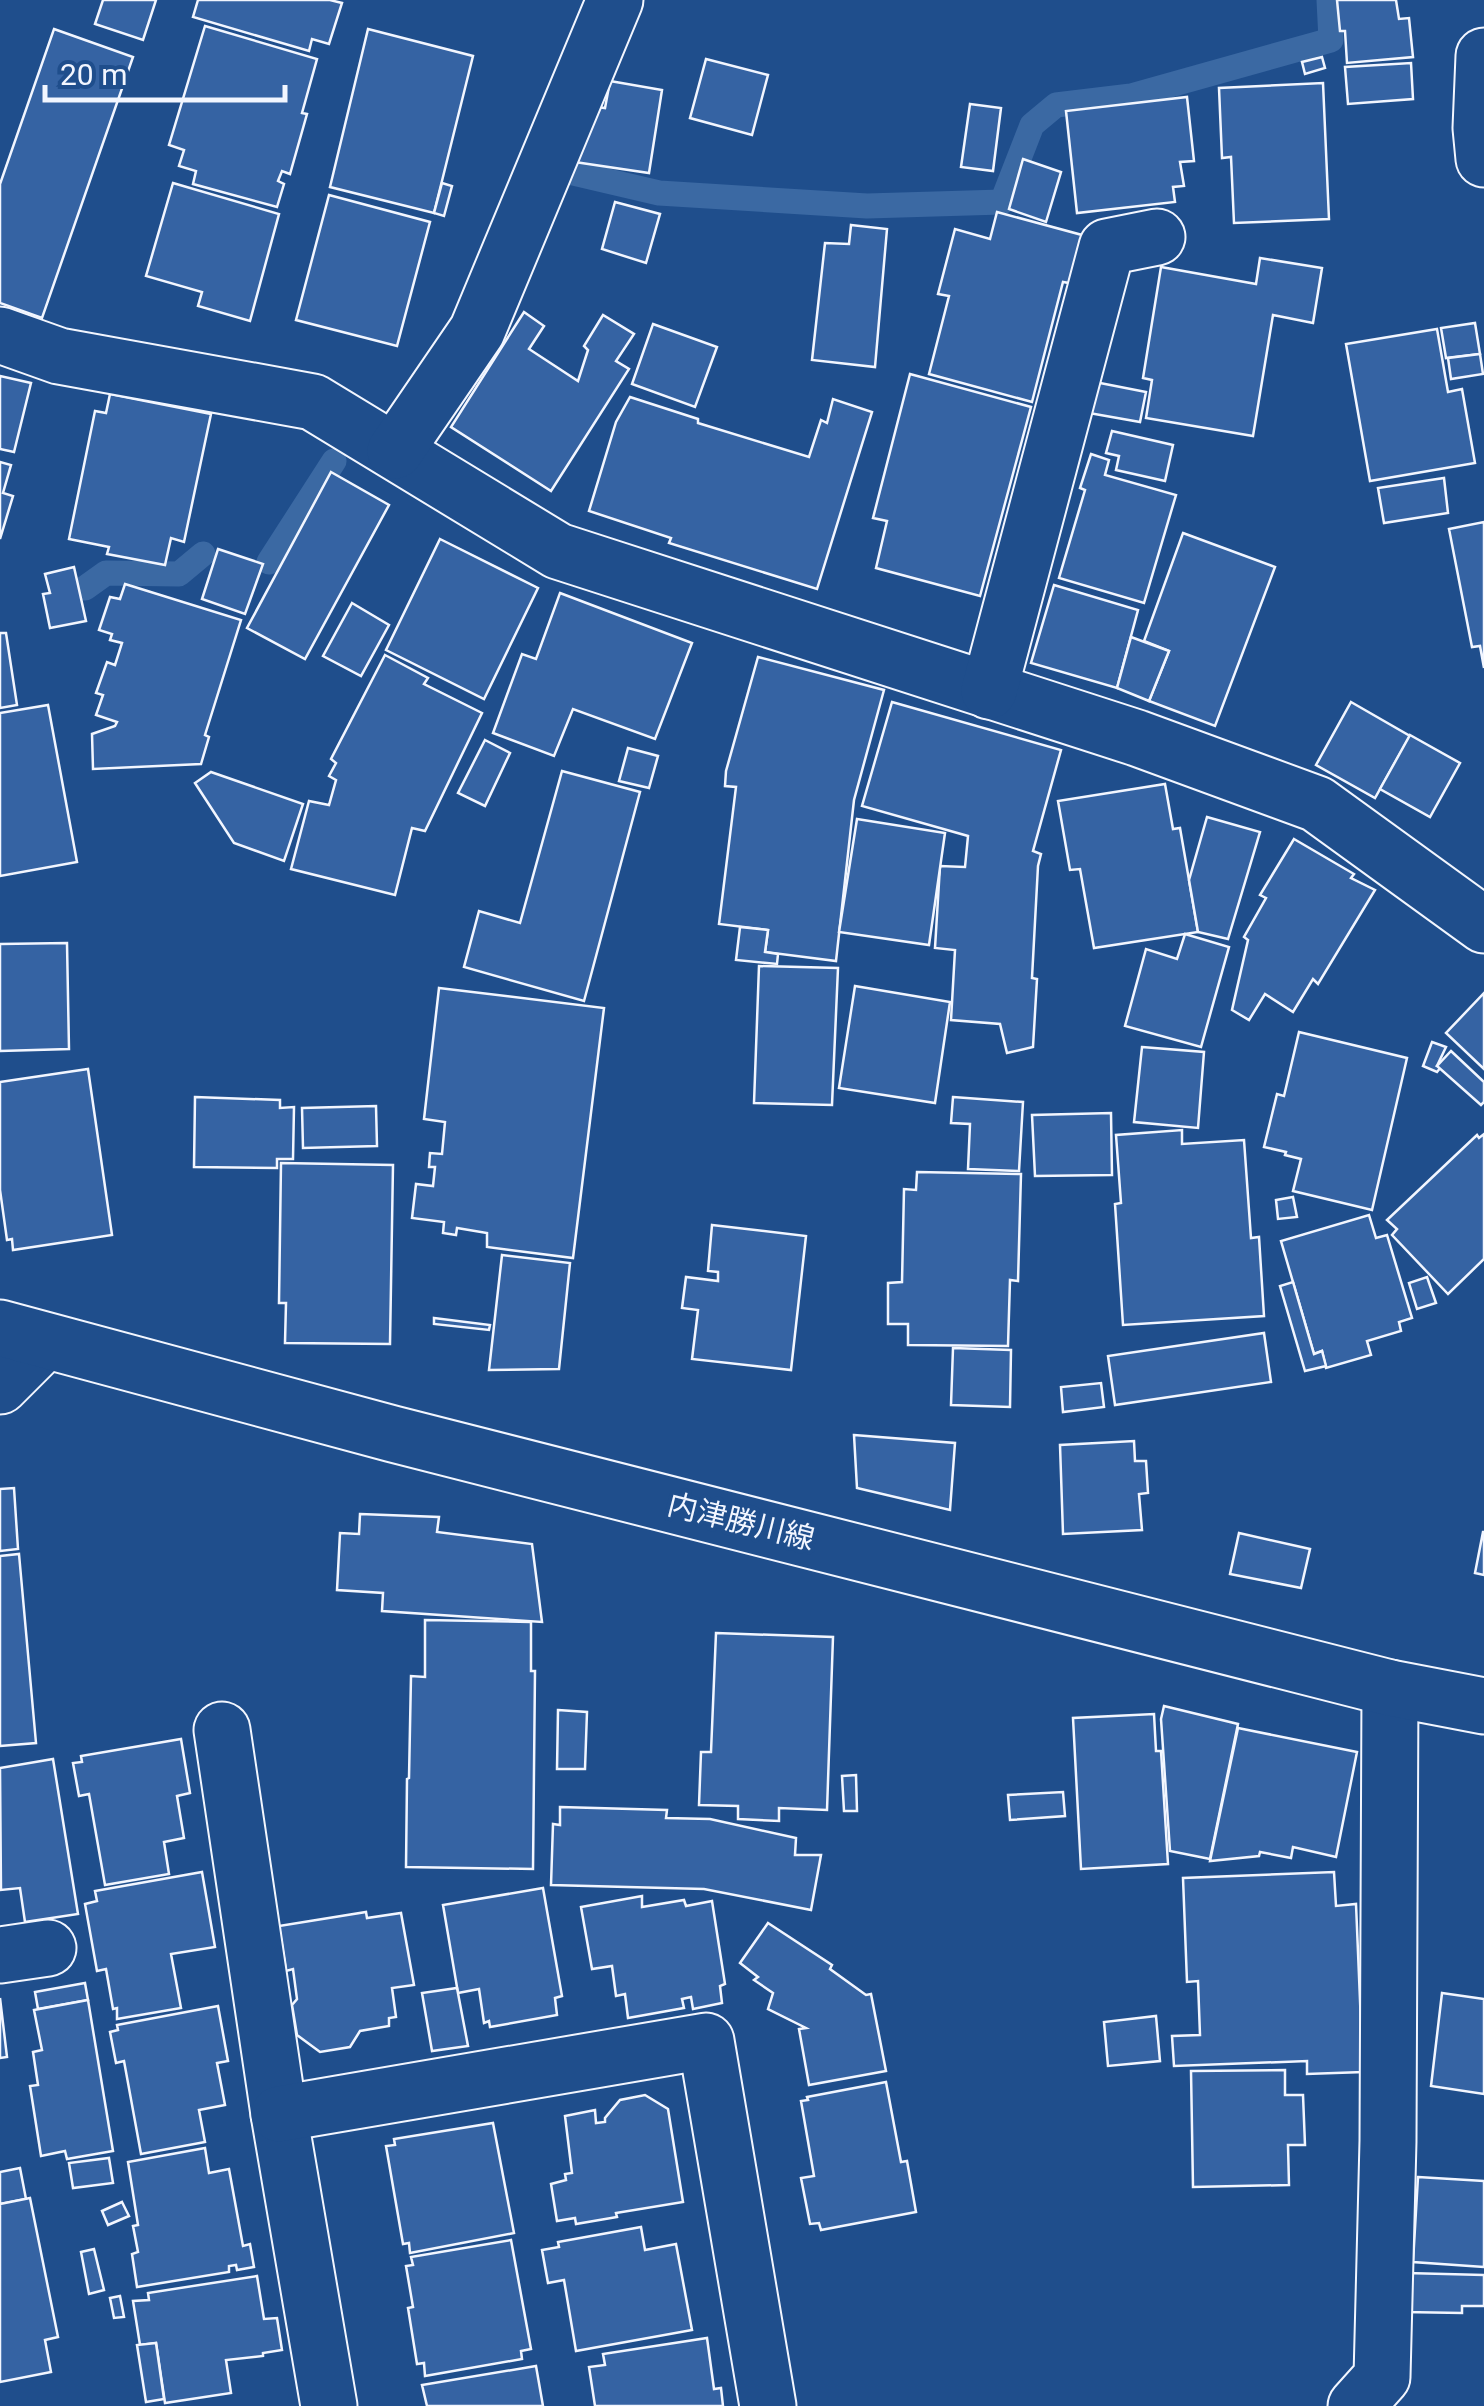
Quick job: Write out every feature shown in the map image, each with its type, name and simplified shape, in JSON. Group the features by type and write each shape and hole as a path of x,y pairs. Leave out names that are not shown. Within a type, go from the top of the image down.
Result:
{"street":[{"path":"395,451 478,331 615,0"},
{"path":"1484,56 1484,158"},
{"path":"989,691 1107,247 1157,237"},
{"path":"0,335 59,356 313,402 558,551 1137,738 1317,804 1484,925"},
{"path":"0,1386 23,1334"},
{"name":"内津勝川線","path":"23,1334 392,1434 1390,1688 1484,1706"},
{"path":"1356,2406 1382,2378 1388,2141 1390,1688"},
{"path":"222,1730 278,2114 329,2406"},
{"path":"278,2114 706,2040 768,2406"}],"building":[{"path":"103,0 156,0 143,40 95,24"},
{"path":"198,0 342,3 329,44 312,39 309,51 193,17"},
{"path":"1337,0 1396,0 1399,19 1409,18 1413,57 1347,63 1345,31 1340,31"},
{"path":"205,26 317,59 290,174 282,171 278,181 284,184 277,207 193,184 196,171 179,166 184,150 169,145"},
{"path":"54,29 133,57 42,318 0,303 0,184"},
{"path":"368,29 473,56 434,213 330,187"},
{"path":"1322,57 1325,68 1305,74 1302,62"},
{"path":"706,59 768,75 752,135 690,118"},
{"path":"1411,63 1413,99 1348,104 1345,67"},
{"path":"610,81 662,90 649,173 568,161 590,106 605,108"},
{"path":"1323,83 1329,219 1234,223 1231,157 1222,158 1219,88"},
{"path":"1187,97 1194,161 1180,162 1184,186 1173,187 1175,202 1077,213 1066,111"},
{"path":"970,104 1001,108 993,171 961,167"},
{"path":"1023,159 1061,172 1046,222 1009,209"},
{"path":"173,183 279,214 250,321 198,306 202,292 146,276"},
{"path":"442,183 452,186 444,216 434,213"},
{"path":"329,195 430,222 397,346 296,320"},
{"path":"615,202 660,214 646,263 602,249"},
{"path":"997,212 1082,235 1069,283 1063,282 1032,402 929,374 949,296 938,294 955,229 990,239"},
{"path":"851,225 887,229 875,367 812,360 825,243 849,244"},
{"path":"1260,258 1322,268 1313,323 1273,315 1253,436 1146,418 1152,380 1143,378 1161,267 1256,284"},
{"path":"524,312 544,326 529,349 578,381 588,350 584,346 603,315 634,334 616,361 629,369 551,491 451,427"},
{"path":"1475,323 1480,354 1446,358 1441,328"},
{"path":"653,324 717,347 695,407 632,384"},
{"path":"1437,329 1448,392 1462,389 1475,463 1370,481 1346,344"},
{"path":"1480,354 1483,374 1451,379 1448,358"},
{"path":"910,374 1031,407 980,596 876,568 887,521 873,518"},
{"path":"0,376 31,383 14,452 0,449"},
{"path":"1095,382 1146,392 1140,422 1089,413"},
{"path":"110,394 211,414 184,542 171,538 165,565 107,554 109,547 69,539 95,411 106,413"},
{"path":"630,397 698,419 698,423 809,457 821,420 827,423 833,399 872,412 817,589 669,543 671,538 589,511 616,422"},
{"path":"1112,431 1173,445 1165,481 1116,470 1119,456 1106,453"},
{"path":"1091,454 1109,460 1105,475 1176,495 1144,603 1059,578 1085,490 1080,488"},
{"path":"0,462 11,465 3,493 13,496 0,539"},
{"path":"331,472 389,505 305,659 247,628"},
{"path":"1444,478 1448,513 1384,523 1378,488"},
{"path":"1484,522 1484,668 1480,646 1472,647 1449,529"},
{"path":"1183,533 1275,567 1215,726 1149,701 1169,651 1144,641"},
{"path":"440,539 538,588 484,699 386,650"},
{"path":"218,549 263,564 245,614 202,599"},
{"path":"74,567 86,621 50,628 43,594 50,593 45,574"},
{"path":"125,584 241,620 205,735 209,737 201,764 93,769 92,734 117,722 96,715 103,695 96,693 107,662 115,665 122,643 110,640 112,634 99,630 110,597 120,599"},
{"path":"1054,585 1138,610 1117,688 1031,663"},
{"path":"560,593 692,643 655,739 573,709 554,756 493,733 522,654 536,659"},
{"path":"352,603 389,625 361,676 323,656"},
{"path":"0,633 6,633 17,705 0,708"},
{"path":"1131,637 1169,651 1149,701 1117,688"},
{"path":"385,655 428,678 424,684 482,713 425,831 412,828 395,895 291,869 309,801 329,805 336,780 329,776 336,763 331,759"},
{"path":"758,657 884,690 854,800 836,961 765,952 768,930 719,924 736,787 725,786 726,771"},
{"path":"892,702 1061,750 1033,851 1041,854 1032,978 1037,979 1033,1047 1007,1053 1000,1024 951,1020 955,950 935,948 940,866 965,867 968,836 862,806"},
{"path":"1351,702 1410,736 1375,798 1316,765"},
{"path":"48,705 77,862 0,876 0,713"},
{"path":"1410,735 1460,763 1430,817 1380,789"},
{"path":"485,740 510,753 485,806 458,793"},
{"path":"628,748 658,756 649,788 619,781"},
{"path":"562,771 640,792 584,1001 464,967 479,911 520,923"},
{"path":"211,772 303,804 284,861 234,843 195,783"},
{"path":"1165,784 1173,829 1180,828 1198,932 1094,948 1080,869 1070,870 1058,801"},
{"path":"1207,817 1260,832 1228,939 1198,932 1189,880"},
{"path":"857,819 945,833 929,945 839,932"},
{"path":"1294,839 1375,890 1318,984 1313,979 1293,1012 1265,994 1249,1020 1232,1010 1248,940 1244,937 1266,898 1260,895"},
{"path":"740,927 768,930 765,952 778,954 777,964 736,960"},
{"path":"1185,934 1229,947 1201,1047 1125,1026 1146,949 1177,959"},
{"path":"67,943 69,1049 0,1051 0,944"},
{"path":"759,966 838,968 832,1105 754,1103"},
{"path":"855,986 950,1002 935,1103 839,1088"},
{"path":"439,988 604,1008 573,1258 487,1247 487,1233 457,1228 456,1235 443,1233 444,1222 412,1218 416,1184 433,1186 435,1167 429,1167 430,1153 442,1154 445,1122 424,1119"},
{"path":"1484,993 1484,1069 1446,1033"},
{"path":"1299,1032 1407,1058 1372,1210 1293,1191 1301,1159 1264,1147 1277,1094 1284,1096"},
{"path":"1432,1042 1446,1047 1437,1072 1423,1066"},
{"path":"1142,1047 1204,1052 1198,1128 1134,1122"},
{"path":"1451,1051 1484,1082 1481,1105 1437,1066"},
{"path":"88,1069 112,1235 13,1250 12,1239 7,1240 0,1190 0,1082"},
{"path":"195,1097 280,1100 280,1108 294,1107 293,1159 277,1159 277,1168 194,1167"},
{"path":"953,1097 1023,1102 1019,1171 968,1169 970,1124 951,1123"},
{"path":"376,1106 377,1146 303,1148 302,1108"},
{"path":"1111,1113 1112,1175 1035,1176 1032,1115"},
{"path":"1182,1130 1182,1144 1244,1140 1251,1238 1259,1237 1264,1316 1123,1325 1115,1204 1121,1203 1116,1135"},
{"path":"1484,1134 1484,1259 1448,1294 1392,1235 1397,1229 1387,1220 1477,1135 1479,1138"},
{"path":"281,1163 393,1165 390,1344 285,1343 286,1303 279,1303"},
{"path":"917,1172 1021,1174 1018,1281 1010,1280 1008,1346 908,1345 908,1324 888,1324 888,1283 902,1282 904,1189 916,1190"},
{"path":"1293,1197 1297,1217 1278,1219 1276,1200"},
{"path":"1369,1215 1376,1238 1387,1235 1412,1318 1399,1322 1401,1331 1367,1341 1371,1355 1326,1368 1322,1351 1314,1354 1281,1241"},
{"path":"712,1225 806,1236 791,1370 692,1359 698,1310 682,1308 686,1277 718,1281 718,1272 708,1271"},
{"path":"502,1255 570,1263 559,1369 489,1370"},
{"path":"1427,1277 1436,1303 1417,1309 1409,1283"},
{"path":"1293,1282 1314,1354 1322,1351 1326,1366 1305,1371 1280,1286"},
{"path":"434,1318 490,1325 489,1330 434,1324"},
{"path":"1264,1333 1271,1382 1115,1405 1108,1356"},
{"path":"953,1348 1011,1350 1010,1407 951,1405"},
{"path":"1101,1383 1104,1407 1063,1412 1061,1387"},
{"path":"854,1435 955,1443 950,1510 857,1488"},
{"path":"1134,1441 1135,1461 1146,1461 1148,1493 1139,1494 1142,1530 1063,1534 1060,1445"},
{"path":"14,1488 18,1549 0,1551 0,1489"},
{"path":"360,1514 439,1517 437,1532 532,1544 542,1622 382,1611 383,1593 337,1590 340,1533 359,1534"},
{"path":"1484,1532 1484,1575 1475,1573"},
{"path":"1239,1533 1310,1549 1301,1588 1230,1574"},
{"path":"19,1554 36,1743 0,1746 0,1556"},
{"path":"425,1620 531,1622 531,1671 535,1671 533,1869 406,1867 411,1676 425,1677"},
{"path":"716,1633 833,1637 827,1810 779,1808 779,1821 738,1819 738,1806 699,1805 701,1752 711,1752"},
{"path":"1164,1706 1238,1724 1210,1859 1170,1851 1161,1719"},
{"path":"558,1710 587,1712 585,1769 557,1769"},
{"path":"1154,1714 1156,1751 1161,1751 1168,1864 1081,1869 1073,1718"},
{"path":"1238,1728 1357,1752 1336,1857 1293,1847 1291,1858 1260,1852 1259,1856 1210,1861"},
{"path":"181,1739 190,1793 177,1796 184,1838 164,1842 169,1874 105,1885 89,1794 79,1796 73,1763 82,1762 81,1756"},
{"path":"53,1759 78,1914 25,1922 20,1888 1,1890 0,1768"},
{"path":"856,1775 857,1811 844,1811 842,1776"},
{"path":"1063,1792 1065,1816 1010,1820 1008,1795"},
{"path":"560,1807 667,1810 666,1818 710,1819 796,1838 795,1855 821,1855 811,1910 704,1889 551,1885 553,1824 560,1825"},
{"path":"202,1872 215,1947 171,1954 181,2008 117,2019 106,1969 97,1971 85,1904 97,1901 95,1891"},
{"path":"1334,1872 1336,1906 1356,1904 1363,2072 1307,2074 1307,2061 1174,2066 1172,2036 1200,2035 1198,1981 1187,1982 1183,1878"},
{"path":"543,1888 562,1996 555,1998 557,2015 490,2027 489,2021 484,2023 479,1989 458,1993 443,1905"},
{"path":"642,1896 642,1907 684,1900 686,1906 712,1901 725,1984 720,1986 722,2003 693,2009 691,1997 682,1999 684,2008 628,2018 625,1994 616,1996 612,1966 592,1969 581,1907"},
{"path":"366,1912 367,1918 401,1913 414,1985 392,1988 396,2017 389,2018 389,2026 360,2031 350,2047 320,2052 297,2035 292,2005 297,1999 293,1969 286,1971 279,1926"},
{"path":"768,1923 832,1965 830,1969 866,1995 871,1994 886,2071 809,2085 799,2029 806,2028 768,2009 773,1993 754,1980 758,1977 740,1963"},
{"path":"85,1983 88,2000 38,2009 35,1992"},
{"path":"457,1988 468,2046 432,2051 422,1993"},
{"path":"1442,1993 1484,1999 1484,2094 1431,2086"},
{"path":"0,1998 7,2057 0,2058"},
{"path":"88,2000 113,2151 67,2159 65,2151 41,2156 30,2086 38,2085 33,2052 42,2050 34,2010"},
{"path":"218,2006 228,2061 217,2063 225,2105 199,2110 205,2142 141,2154 124,2061 116,2063 110,2032 118,2030 117,2025"},
{"path":"1156,2016 1160,2061 1108,2066 1104,2022"},
{"path":"1285,2070 1285,2095 1303,2095 1305,2145 1288,2145 1289,2185 1193,2187 1191,2071"},
{"path":"886,2082 901,2162 907,2161 916,2212 821,2230 819,2223 810,2224 801,2178 814,2176 801,2101"},
{"path":"645,2095 668,2109 683,2202 576,2224 575,2218 557,2221 551,2184 566,2180 565,2174 572,2173 565,2116 595,2110 596,2123 605,2122 620,2100"},
{"path":"493,2123 514,2233 410,2253 409,2243 403,2244 386,2146 395,2145 394,2139"},
{"path":"205,2148 209,2173 229,2169 243,2246 250,2244 254,2267 237,2270 236,2265 229,2266 229,2272 137,2287 132,2254 138,2252 133,2226 138,2225 128,2162"},
{"path":"109,2158 113,2183 73,2188 69,2163"},
{"path":"20,2168 26,2199 0,2204 0,2172"},
{"path":"1418,2177 1484,2181 1484,2267 1413,2262"},
{"path":"30,2198 58,2337 45,2340 51,2372 0,2382 0,2204"},
{"path":"122,2202 129,2216 108,2225 102,2211"},
{"path":"641,2227 645,2250 676,2244 692,2330 576,2351 564,2280 548,2283 542,2250 559,2247 558,2242"},
{"path":"511,2240 531,2349 521,2351 522,2359 425,2376 424,2363 417,2364 408,2308 413,2307 406,2266 413,2265 411,2257"},
{"path":"94,2249 104,2290 89,2294 81,2252"},
{"path":"1406,2273 1484,2275 1484,2306 1462,2306 1462,2313 1404,2312"},
{"path":"257,2276 264,2319 277,2318 282,2350 226,2360 231,2393 165,2403 156,2343 140,2345 133,2301 149,2300 148,2293"},
{"path":"120,2296 124,2317 114,2318 110,2298"},
{"path":"707,2338 714,2389 721,2388 723,2406 595,2406 589,2367 605,2365 603,2354"},
{"path":"156,2343 164,2399 146,2402 137,2345"},
{"path":"536,2366 543,2406 427,2406 422,2385"}],"waterway":[{"path":"565,171 659,193 867,206 1002,202 1032,125 1056,105 1131,96 1331,40 1329,0"},
{"path":"269,562 334,461"},
{"path":"85,588 106,573 179,574 203,554"}]}
